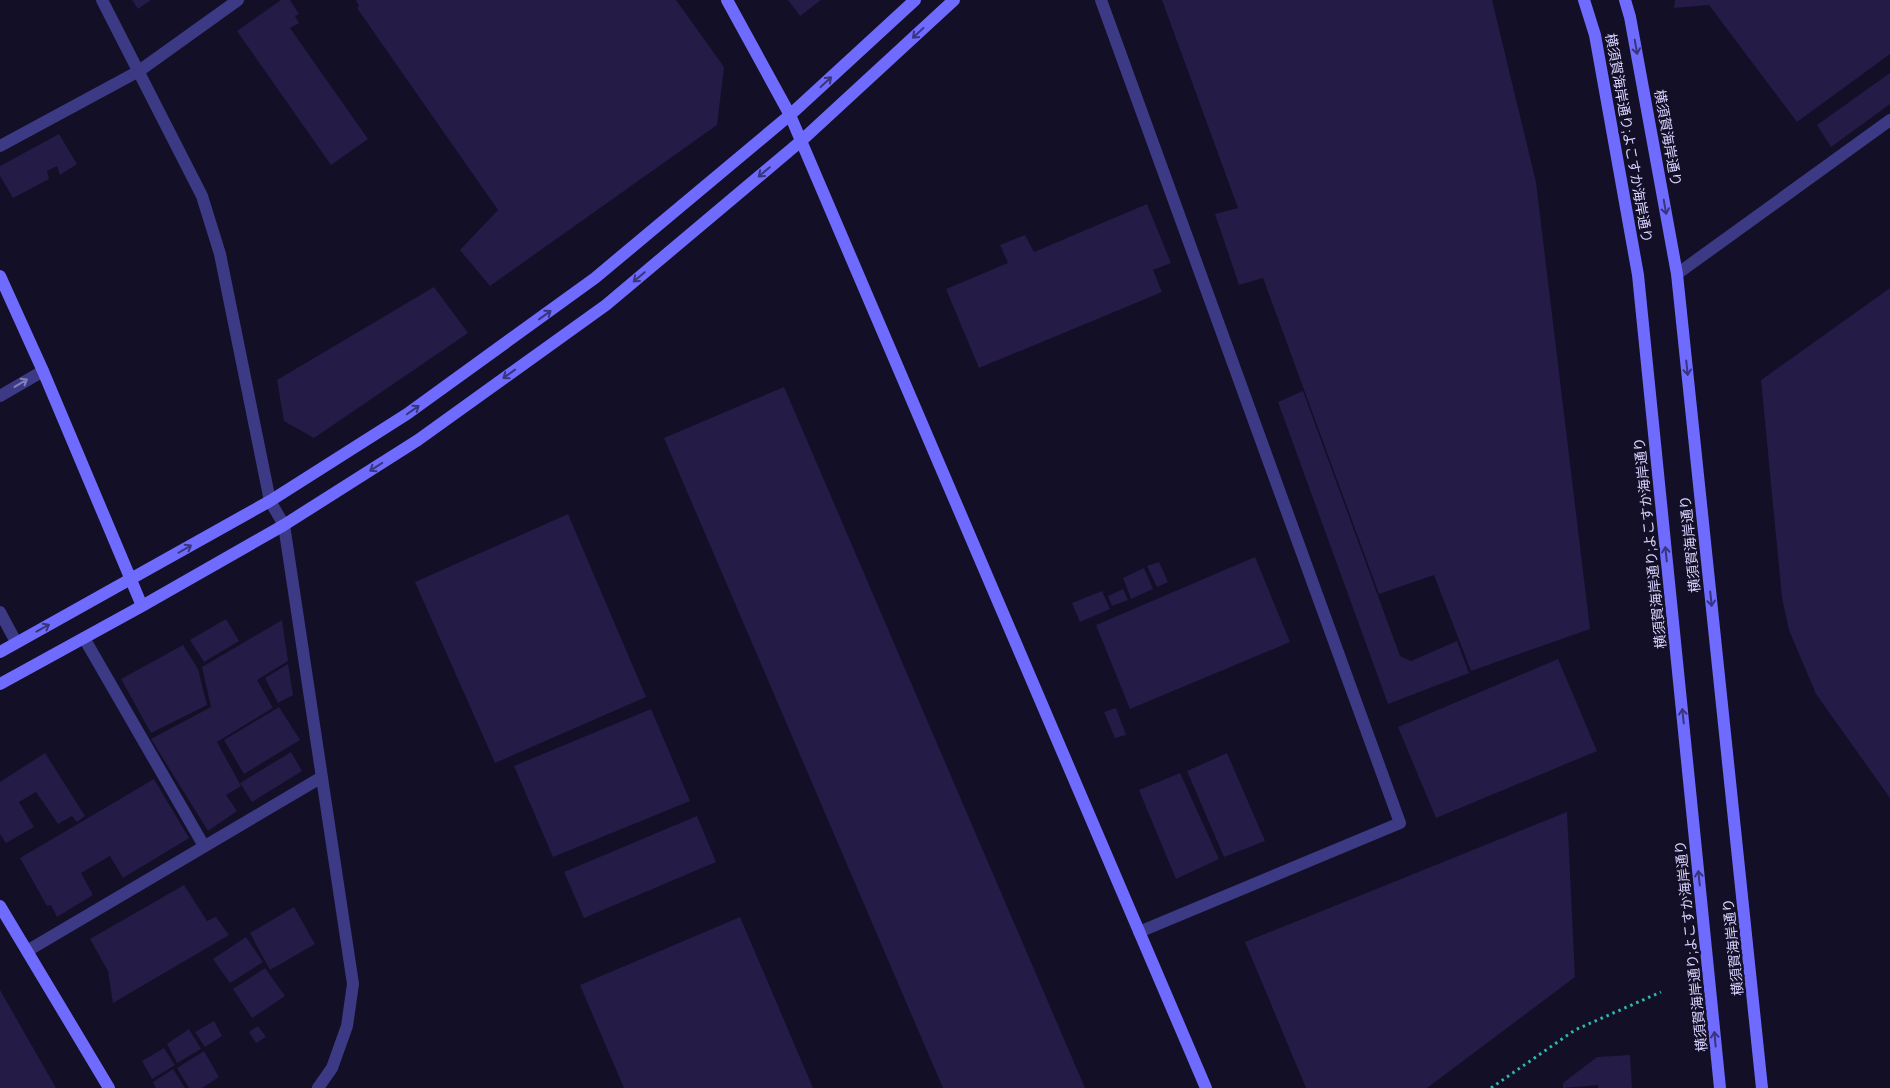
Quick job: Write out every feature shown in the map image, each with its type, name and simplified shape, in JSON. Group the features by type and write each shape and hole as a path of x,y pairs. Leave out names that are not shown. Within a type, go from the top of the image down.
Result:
{"street":[{"path":"102,0 202,196 220,254 270,501 284,526 353,984 344,1035 332,1068 318,1088"},
{"path":"0,146 139,71 238,0"},
{"path":"727,0 790,115 1206,1088"},
{"path":"0,652 270,501 407,414 595,278 790,115 915,0"},
{"path":"0,684 284,526 418,440 606,305 801,141 954,0"},
{"path":"1101,0 1400,824 1139,932"},
{"name":"横須賀海岸通り;よこすか海岸通り","path":"1584,0 1596,35 1638,275 1720,1088"},
{"name":"横須賀海岸通り","path":"1625,0 1630,17 1677,274 1762,1088"},
{"path":"1677,274 1890,120"},
{"path":"0,276 43,370 142,606"},
{"path":"0,396 43,370"},
{"path":"0,612 16,642"},
{"path":"84,638 204,846"},
{"path":"27,950 322,777"},
{"path":"0,906 109,1088"}],"path":[{"path":"1492,1088 1575,1030 1661,992"}],"building":[{"path":"132,0 151,0 138,9"},
{"path":"281,0 290,0 299,14 295,16 299,23 290,28 368,139 331,165 237,31"},
{"path":"356,0 676,0 724,67 717,125 490,286 460,250 498,210 357,8 359,6"},
{"path":"788,0 821,0 800,16"},
{"path":"1162,0 1492,0 1536,182 1590,629 1471,671 1434,575 1379,594 1263,278 1239,285 1215,214 1238,208"},
{"path":"1675,0 1890,0 1890,54 1797,122 1709,5 1674,8"},
{"path":"1890,73 1890,104 1831,147 1817,125"},
{"path":"59,134 77,164 60,175 57,166 47,171 49,179 13,198 0,176 0,166"},
{"path":"1147,204 1171,263 1153,270 1162,292 979,368 946,289 1008,263 1000,245 1025,235 1034,252"},
{"path":"434,287 468,333 314,438 284,421 277,380"},
{"path":"1890,288 1890,798 1816,694 1789,630 1782,598 1761,380"},
{"path":"784,387 1085,1088 943,1088 664,438"},
{"path":"1303,391 1400,656 1411,661 1457,641 1469,673 1388,704 1278,402"},
{"path":"568,514 646,697 495,763 415,582"},
{"path":"1255,557 1290,642 1130,709 1096,625"},
{"path":"1159,562 1168,582 1157,587 1147,566"},
{"path":"1144,568 1153,589 1131,599 1123,578"},
{"path":"1123,589 1128,600 1112,606 1108,596"},
{"path":"1102,591 1110,609 1080,622 1072,603"},
{"path":"226,619 239,641 204,662 190,640"},
{"path":"282,620 288,661 257,680 273,708 217,742 241,786 226,795 237,811 208,831 151,739 211,707 202,667"},
{"path":"183,645 198,669 207,705 151,733 121,679"},
{"path":"1558,659 1597,751 1436,818 1398,727"},
{"path":"288,664 293,695 278,703 265,678"},
{"path":"279,707 300,740 244,774 224,740"},
{"path":"1116,708 1126,735 1115,738 1104,712"},
{"path":"651,709 690,801 553,857 514,766"},
{"path":"291,752 302,771 252,802 240,783"},
{"path":"45,753 85,816 77,822 72,816 58,824 36,792 19,802 34,827 6,843 0,834 0,782"},
{"path":"1227,753 1265,841 1224,857 1187,771"},
{"path":"1180,773 1219,859 1176,879 1139,790"},
{"path":"154,779 189,838 123,878 110,856 81,873 93,895 57,917 51,905 47,906 20,858"},
{"path":"1567,812 1575,977 1427,1088 1306,1088 1245,942"},
{"path":"697,816 716,862 584,918 564,872"},
{"path":"184,885 207,921 216,917 229,935 113,1003 108,971 90,939"},
{"path":"294,907 315,944 270,970 250,933"},
{"path":"740,917 813,1088 624,1088 580,985"},
{"path":"246,937 263,962 230,983 213,959"},
{"path":"265,968 285,996 252,1018 233,989"},
{"path":"0,990 56,1088 0,1088"},
{"path":"214,1021 222,1036 205,1047 195,1032"},
{"path":"258,1026 266,1037 256,1043 249,1032"},
{"path":"189,1029 201,1049 177,1063 167,1044"},
{"path":"164,1048 175,1065 152,1079 142,1061"},
{"path":"204,1051 219,1077 202,1088 189,1088 177,1068"},
{"path":"1630,1055 1632,1088 1598,1088 1598,1085 1563,1088 1563,1083 1597,1057"},
{"path":"173,1069 185,1088 156,1088 153,1082"}]}
